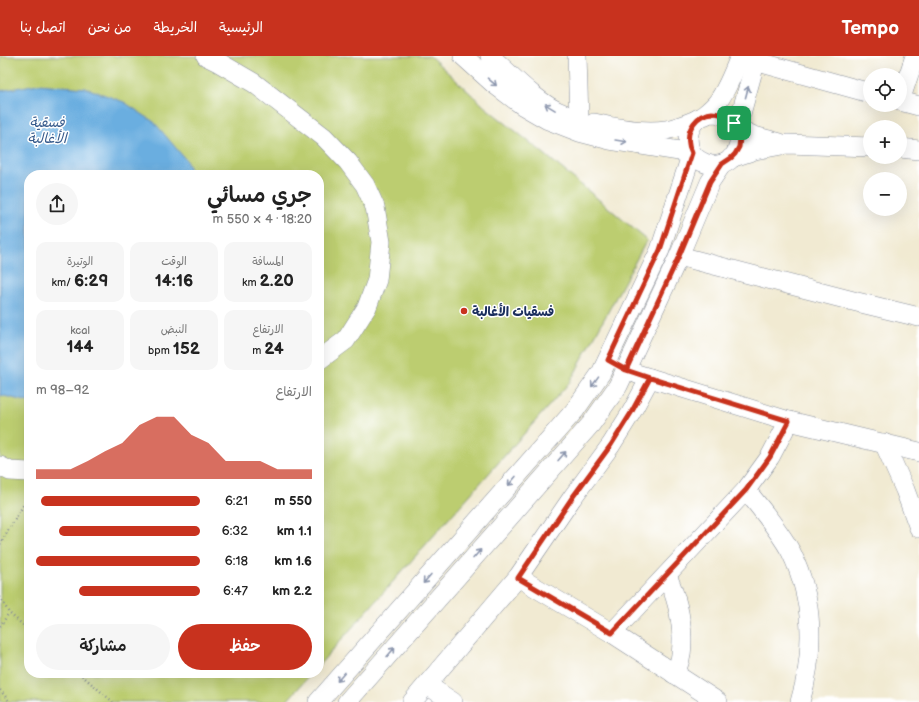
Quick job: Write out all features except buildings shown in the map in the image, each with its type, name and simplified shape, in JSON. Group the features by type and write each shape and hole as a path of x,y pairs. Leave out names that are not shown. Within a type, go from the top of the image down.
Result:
{"street":[{"path":"206,56 254,83 324,136 348,162 365,185 375,207 382,242 377,280 367,307 346,340 324,356"},
{"path":"463,56 494,84 522,105 548,120 579,132 610,140 692,153"},
{"path":"347,702 591,424 618,386 679,256 710,182 727,161 735,154 739,147 740,138 737,128 728,117 721,114 712,113 679,127 665,130 645,130 607,126 579,120 561,113 546,104 490,56"},
{"path":"577,56 579,120"},
{"path":"907,80 915,56"},
{"path":"751,58 863,91"},
{"path":"751,58 729,82 719,101 691,128 688,136 692,153 698,160 705,164 714,165 755,150 788,144"},
{"path":"737,128 751,58"},
{"path":"907,103 919,106"},
{"path":"737,128 754,136 788,144 863,147"},
{"path":"907,149 919,150"},
{"path":"318,702 575,410 602,373 660,250 692,153"},
{"path":"679,256 919,317"},
{"path":"608,360 626,370 789,421 919,452"},
{"path":"412,702 518,578 572,498 611,445 650,378"},
{"path":"612,633 746,490 770,457 789,421"},
{"path":"884,444 905,490 919,528"},
{"path":"0,466 10,471 24,472"},
{"path":"746,490 772,522 790,552 804,584 809,613 810,645 806,675 800,702"},
{"path":"667,575 675,594 680,613 682,632 680,662 674,674"},
{"path":"518,578 612,633 718,702"},
{"path":"427,685 453,702"}],"path":[{"path":"0,544 24,504"},
{"path":"0,596 9,613 24,626"},
{"path":"0,626 9,613"},
{"path":"85,678 113,702"},
{"path":"0,690 10,702"}],"green space":[{"name":"فسقيات الأغالبة","path":"0,56 430,56 485,107 542,152 647,240 570,382 324,659 324,170 24,170 24,678 308,678 286,702 0,702"}],"water":[{"name":"فسقية الأغالبة","path":"38,84 86,88 124,102 154,122 186,160 190,170 24,170 24,401 0,395 0,91"}],"place":[{"name":"فسقيات الأغالبة","path":"464,311"}],"route":[{"path":"734,123 728,117 721,114 712,113 696,120 691,128 688,136 692,153 660,250 608,360 626,370 789,421 770,457 746,490 612,633 518,578 572,498 611,445 650,378 626,370 679,256 710,182 722,164 729,160 739,147 740,138 734,123"}]}
